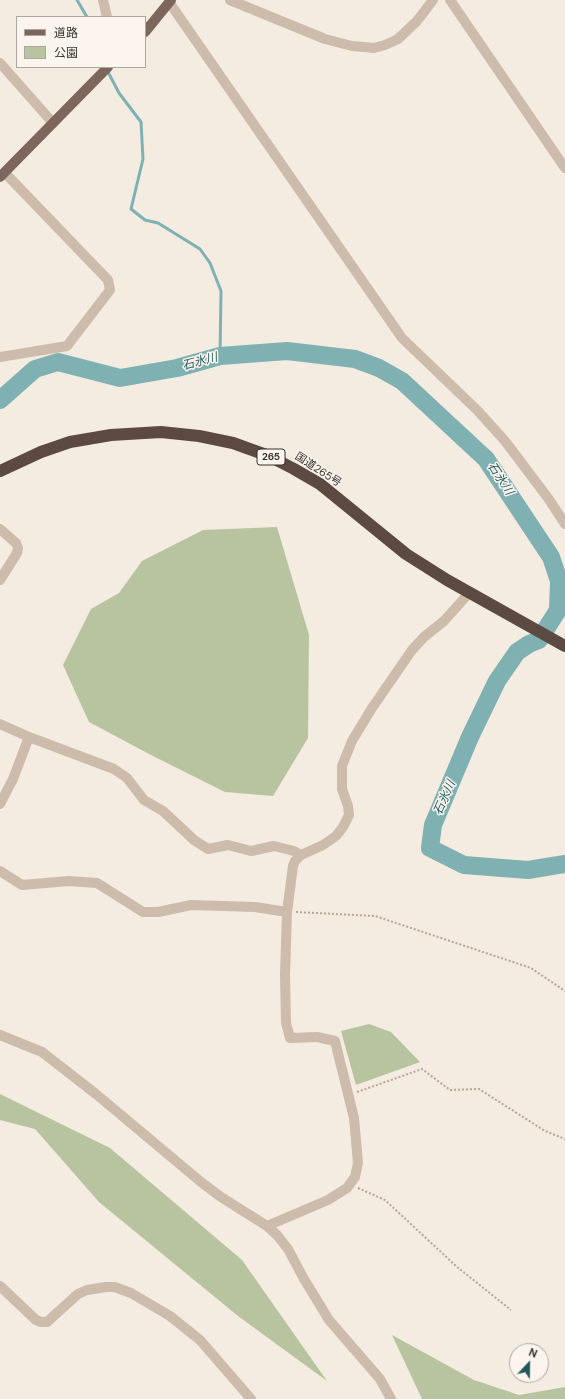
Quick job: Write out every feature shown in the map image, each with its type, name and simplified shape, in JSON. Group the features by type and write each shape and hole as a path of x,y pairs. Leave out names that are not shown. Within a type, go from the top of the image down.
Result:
{"highway":[{"name":"国道265号","path":"0,471 41,452 70,442 111,435 161,432 199,436 233,443 269,456 320,484 406,554 447,580 565,646"}],"main road":[{"path":"146,31 170,1"},
{"path":"2,175 107,68"}],"street":[{"path":"103,0 107,16"},
{"path":"230,0 325,39 352,46 374,48 398,39 416,21 433,0"},
{"path":"450,0 565,168"},
{"path":"170,1 402,338 478,411 505,441 548,498 565,524"},
{"path":"0,63 53,123"},
{"path":"0,357 67,346 110,290 108,280 2,175"},
{"path":"0,529 16,543 18,548 17,553 0,580"},
{"path":"267,1226 328,1200 347,1188 355,1177 358,1163 354,1118 335,1041 317,1037 290,1038 286,1023 285,975 287,912 293,866 295,861 301,855 323,845 336,836 344,827 350,815 342,788 342,766 352,741 372,708 412,650 424,637 444,621 470,592"},
{"path":"0,724 28,737 114,769 127,778 144,800 163,811 194,840 208,848 228,845 251,851 274,846 294,851 301,855"},
{"path":"0,804 13,779 28,737"},
{"path":"0,871 22,885 69,881 97,883 143,912 158,912 191,905 255,907 287,912"},
{"path":"0,1035 42,1052 108,1104 201,1182 221,1197 267,1226 288,1249 329,1320 380,1379 392,1399"},
{"path":"0,1286 36,1320 41,1322 47,1322 78,1294 87,1290 115,1287 131,1293 170,1316 194,1335 251,1399"}],"path":[{"path":"287,912 375,916 531,968 565,991"},
{"path":"348,1095 422,1069 450,1090 479,1089 546,1131 565,1138"},
{"path":"350,1184 385,1200 456,1266 511,1310"}],"green space":[{"path":"277,527 309,635 308,738 273,796 225,792 89,722 63,665 91,609 119,593 142,561 203,530"},
{"path":"369,1024 391,1032 420,1062 356,1085 341,1031"},
{"path":"0,1094 110,1148 242,1260 327,1381 238,1316 99,1202 35,1129 0,1120"},
{"path":"392,1335 474,1380 519,1395 565,1387 565,1399 422,1399"}],"waterway":[{"path":"77,0 86,16"},
{"path":"107,70 119,93 141,122 143,159 131,209 145,220 158,223 200,249 210,263 221,291 220,356"},
{"name":"石氷川","path":"0,400 35,369 58,362 120,378 177,368 220,356 287,351 355,359 379,368 402,381 486,459 551,557 559,581 558,610 539,640 529,644 517,652 497,681 470,737 433,825 430,848 464,865 528,870 565,864"}]}
